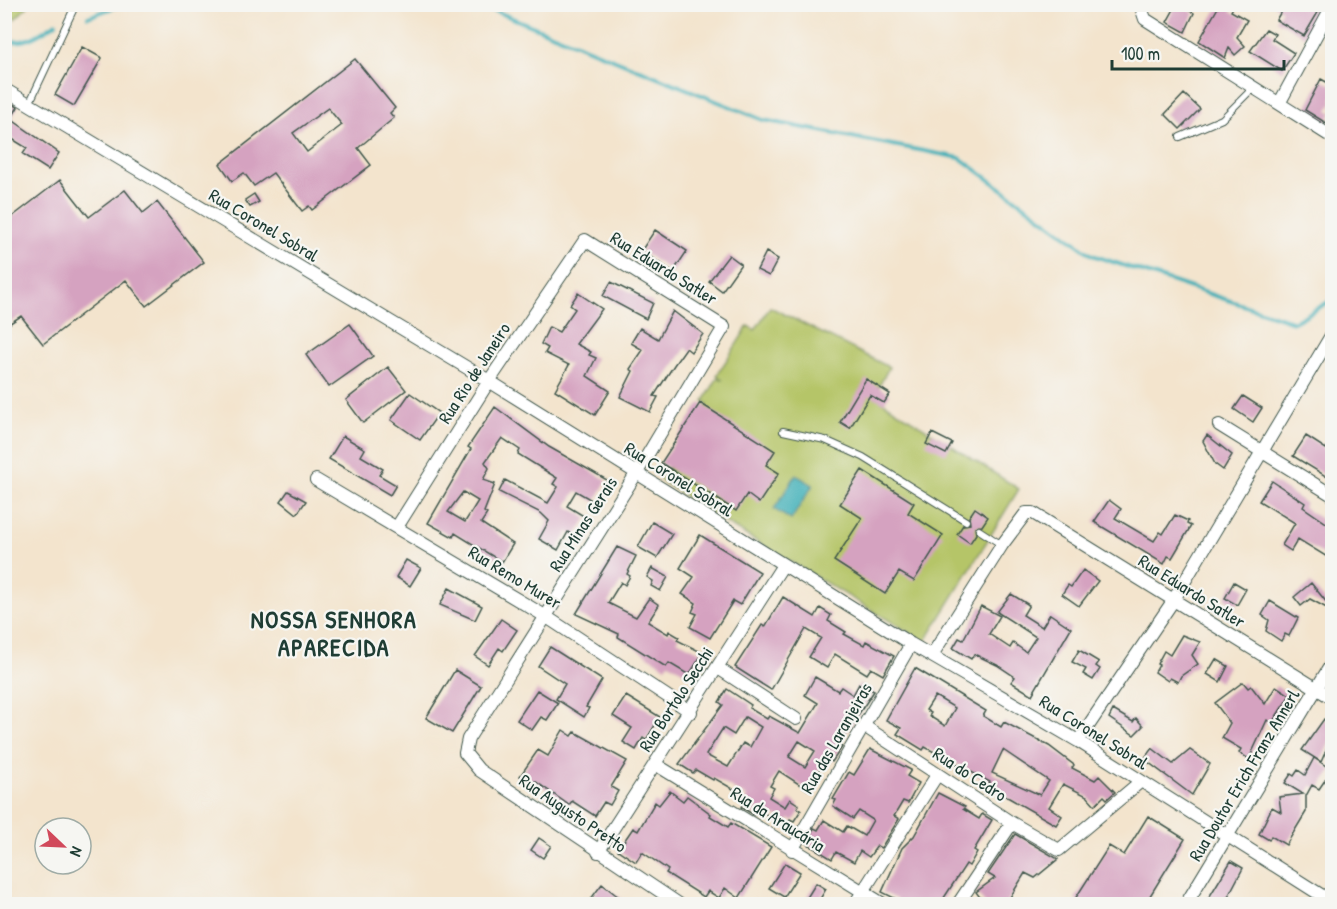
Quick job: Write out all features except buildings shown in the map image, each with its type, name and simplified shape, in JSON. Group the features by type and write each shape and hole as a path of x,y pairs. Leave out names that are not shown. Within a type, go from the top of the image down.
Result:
{"street":[{"path":"1140,4 1145,19 1280,102 1332,137"},
{"path":"1280,102 1332,6"},
{"name":"Rua Coronel Sobral","path":"4,89 489,381 911,644 1078,741 1332,902"},
{"name":"Rua Rio de Janeiro","path":"397,527 489,381 585,240"},
{"name":"Rua Eduardo Satler","path":"585,240 724,327"},
{"name":"Rua Minas Gerais","path":"468,739 636,474 724,327"},
{"path":"1078,741 1173,601 1332,334"},
{"path":"1219,425 1332,495"},
{"name":"Rua Remo Murer","path":"316,480 545,616 691,712"},
{"name":"Rua Eduardo Satler","path":"1002,545 1020,519 1026,513 1033,513 1332,698"},
{"path":"932,655 1002,545"},
{"name":"Rua Bortolo Secchi","path":"598,852 691,712 783,566"},
{"name":"Rua das Laranjeiras","path":"792,850 911,644"},
{"name":"Rua Doutor Erich Franz Annerl","path":"1186,904 1332,663"},
{"path":"718,668 796,719"},
{"name":"Rua do Cedro","path":"864,726 1012,823 1059,850 1140,782"},
{"name":"Rua Augusto Pretto","path":"468,739 465,753 479,770 598,852 679,904"},
{"name":"Rua da Araucária","path":"656,764 792,850 883,904"},
{"path":"855,904 937,775"},
{"path":"958,904 1012,823"}],"lane":[{"path":"29,104 75,4"},
{"path":"1180,137 1222,119 1254,87"},
{"path":"783,431 825,440 863,457 966,520"},
{"path":"979,530 1002,545"}],"green space":[{"path":"5,4 29,5 15,19"},
{"path":"770,307 889,367 874,396 1019,489 925,642 736,529 660,480 708,404 704,401 718,377 723,380 717,375 748,326 755,330"}],"water":[{"path":"796,475 813,485 791,520 774,509"}],"waterway":[{"path":"88,17 123,4"},
{"path":"163,4 222,4"},
{"path":"478,4 763,120 960,158 1092,255 1294,322 1332,300"},
{"path":"4,40 25,40 38,35 56,23"}],"district":[{"name":"NOSSA SENHORA APARECIDA","path":"334,633"}]}
